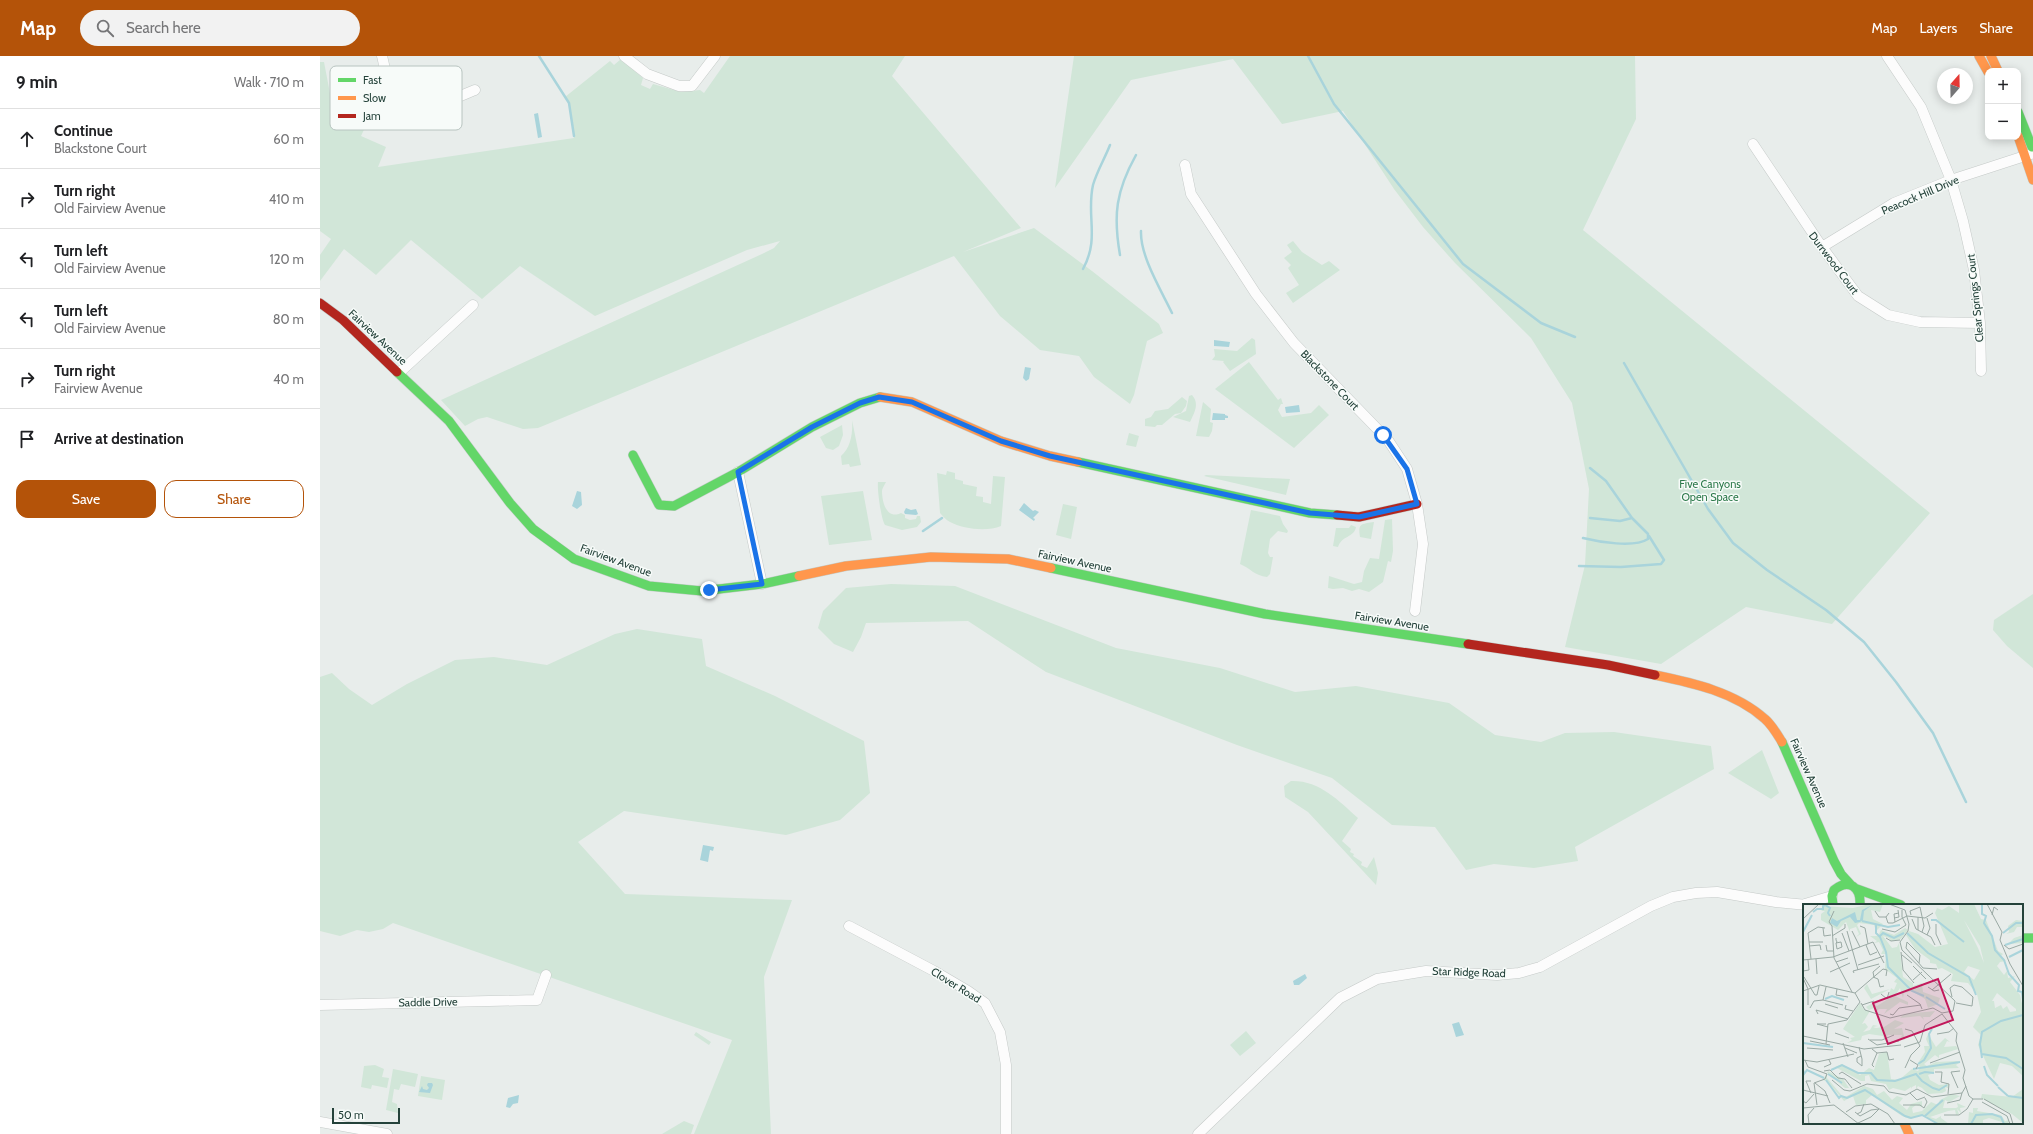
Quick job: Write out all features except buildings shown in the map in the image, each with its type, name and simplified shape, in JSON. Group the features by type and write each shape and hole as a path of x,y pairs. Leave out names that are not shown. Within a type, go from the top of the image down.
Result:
{"main road":[{"path":"1979,56 1986,68"},
{"path":"1991,56 1997,68"},
{"path":"2021,122 2030,153 2033,180"},
{"path":"2021,140 2030,153"},
{"name":"Fairview Avenue","path":"320,303 343,320 400,372 449,421 510,504 533,529 574,558 649,586 702,591 762,584 846,566 931,557 1008,559 1265,614 1608,665 1692,683 1726,695 1746,705 1766,720 1782,742 1834,861 1837,864 1841,874 1854,887 1861,897 1860,904"},
{"path":"633,455 659,505 674,506 738,472 812,427 860,403 879,397 912,402 1001,441 1050,456 1310,513 1359,517 1417,504"},
{"name":"Fairview Avenue","path":"1833,897 1832,866 1834,861"},
{"path":"1833,897 1844,884 1893,904"},
{"path":"1867,904 1879,904"},
{"path":"1904,1124 1909,1134"}],"street":[{"path":"382,56 385,66"},
{"path":"624,56 647,74 679,86 692,86 715,56"},
{"name":"Clear Springs Court","path":"1887,56 1921,107 1951,180 1963,221 1974,270 1980,323 1981,371"},
{"path":"462,95 475,90"},
{"name":"Durrwood Court","path":"1753,144 1822,247 1858,296 1888,314 1920,322 1980,323"},
{"name":"Peacock Hill Drive","path":"1822,247 1894,204 1951,180 2030,153"},
{"name":"Blackstone Court","path":"1185,165 1191,194 1256,294 1294,343 1388,440 1407,469 1417,504 1423,544 1415,611"},
{"path":"400,372 473,305"},
{"path":"738,472 762,584"},
{"name":"Star Ridge Road","path":"1198,1134 1340,998 1377,979 1426,971 1497,975 1519,973 1540,967 1651,906 1673,897 1696,893 1717,892 1776,902 1803,905"},
{"name":"Star Ridge Road","path":"1809,904 1833,897"},
{"name":"Clover Road","path":"848,926 934,971 985,1002 1000,1032 1006,1065 1006,1134"},
{"name":"Saddle Drive","path":"320,1005 537,1000 546,975"},
{"path":"320,1122 387,1134"}],"green space":[{"path":"730,56 905,56 892,76 1021,228 963,252 1034,228 1092,271 1159,324 1163,333 1147,341 1134,395 1130,404 1094,377 1079,356 1040,350 1000,316 954,256 538,428 523,429 487,417 478,419 465,426 441,400 762,254 774,248 780,241 747,250 595,316 520,266 482,299 411,240 376,275 344,249 320,281 320,255 331,239 320,231 320,62 324,62 330,93 330,130 364,130 361,136 386,147 378,167 574,138 569,103 565,97 610,61 614,65 621,59 643,78 641,85 650,89 653,84 681,92 700,90 704,93"},
{"name":"Five Canyons Open Space","path":"1074,56 1635,56 1636,119 1583,230 1930,513 1832,624 1746,607 1661,664 1565,647 1585,565 1589,489 1572,403 1531,338 1455,263 1423,227 1394,189 1343,111 1282,124 1233,59 1131,80 1055,188"},
{"path":"1293,241 1302,252 1322,265 1329,261 1340,270 1293,303 1286,293 1299,285 1288,268 1291,265 1284,258 1292,252 1287,245"},
{"path":"1252,338 1255,340 1256,354 1230,371 1223,362 1224,361 1212,360 1215,356 1214,349 1237,351"},
{"path":"1249,362 1278,400 1281,398 1283,404 1281,404 1278,410 1282,417 1311,413 1319,405 1329,415 1294,448 1215,389"},
{"path":"1192,395 1196,405 1190,422 1173,417 1186,411 1189,396"},
{"path":"1182,397 1187,401 1186,406 1181,413 1175,414 1162,425 1157,425 1155,427 1145,426 1145,419 1151,417 1155,411 1168,409"},
{"path":"1203,402 1211,409 1210,422 1213,423 1212,431 1209,437 1196,436"},
{"path":"852,420 861,465 850,467 849,464 842,465 841,456 847,449 851,440"},
{"path":"842,425 843,435 839,446 833,450 826,448 820,437"},
{"path":"1129,433 1139,436 1136,447 1126,445"},
{"path":"947,471 955,473 955,479 963,481 963,484 977,487 976,496 983,497 983,502 991,504 993,476 1005,477 1001,526 989,529 968,528 949,521 940,513 937,473 946,475"},
{"path":"1204,476 1290,479 1286,495"},
{"path":"878,482 886,482 882,490 882,495 888,512 892,514 901,513 905,515 905,518 910,520 916,519 917,516 920,516 921,522 917,527 902,530 885,525 882,517"},
{"path":"863,491 872,540 829,545 821,496"},
{"path":"1063,504 1077,507 1071,539 1056,535"},
{"path":"1251,510 1280,516 1288,531 1287,533 1278,531 1270,539 1268,553 1270,557 1273,557 1270,574 1267,577 1256,574 1240,564"},
{"path":"1392,519 1393,551 1391,562 1388,561 1383,582 1369,592 1359,589 1352,591 1343,588 1328,588 1329,576 1354,584 1362,582 1364,571 1370,558 1379,559 1385,520"},
{"path":"1374,522 1371,539 1360,537 1359,529 1361,525"},
{"path":"1351,525 1356,527 1355,531 1342,540 1338,547 1333,546 1336,528 1349,528"},
{"path":"891,584 955,586 1116,648 1220,668 1295,692 1356,686 1449,703 1495,735 1541,742 1565,733 1614,732 1711,746 1714,769 1575,847 1578,861 1534,868 1494,864 1466,870 1435,827 1392,825 1332,778 1237,745 1046,672 968,621 866,623 853,652 834,644 818,628 823,611 846,588"},
{"path":"2033,594 2033,668 2007,646 1993,630 1994,620"},
{"path":"637,629 702,639 706,666 775,696 864,741 870,793 840,820 786,835 624,811 578,842 625,894 792,900 764,977 771,1134 694,1134 732,1040 393,923 383,929 369,932 357,930 340,936 320,931 320,677 332,673 349,689 372,705 407,684 455,660 494,657 547,665 615,634"},
{"path":"1762,750 1779,793 1771,799 1728,773"},
{"path":"1291,781 1310,784 1328,792 1358,818 1342,841 1351,849 1350,852 1354,854 1353,856 1362,862 1361,865 1367,868 1374,857 1378,873 1376,885 1308,812 1285,797 1284,786"},
{"path":"1246,1031 1256,1043 1240,1056 1230,1045"},
{"path":"696,1032 711,1042 709,1045 694,1035"},
{"path":"375,1065 384,1069 382,1077 389,1078 387,1088 372,1085 371,1089 361,1087 364,1066"},
{"path":"393,1069 418,1074 415,1087 401,1084 399,1090 394,1089 392,1102 397,1104 398,1113 386,1110"},
{"path":"421,1076 445,1080 442,1100 418,1096"},
{"path":"684,1121 694,1125 691,1134 662,1134"}],"water":[{"path":"538,113 542,137 538,138 534,114"},
{"path":"1214,340 1230,342 1229,347 1214,346"},
{"path":"1025,367 1031,368 1029,379 1026,381 1023,378"},
{"path":"1299,405 1300,412 1286,413 1285,407"},
{"path":"1213,413 1225,414 1228,418 1225,418 1225,420 1212,420"},
{"path":"577,491 581,492 582,505 577,509 572,506"},
{"path":"1024,503 1033,511 1035,510 1039,512 1033,518 1035,519 1034,521 1019,510"},
{"path":"906,508 911,510 916,509 918,514 905,514 904,512"},
{"path":"703,845 714,847 713,851 710,850 708,862 700,860"},
{"path":"1305,974 1307,978 1299,985 1294,985 1293,981"},
{"path":"1459,1022 1464,1035 1456,1037 1452,1024"},
{"path":"428,1083 432,1083 433,1085 430,1093 419,1092 422,1086 423,1089 427,1090 429,1088 427,1085"},
{"path":"519,1095 518,1103 513,1104 510,1108 506,1107 508,1098"}],"waterway":[{"path":"539,56 569,103 574,136"},
{"path":"1308,56 1334,104 1463,264 1541,323 1575,337"},
{"path":"1083,269 1091,247 1091,196 1093,185 1110,145"},
{"path":"1120,255 1117,228 1118,204 1124,180 1136,155"},
{"path":"1141,231 1147,262 1172,313"},
{"path":"1624,363 1708,509 1733,543 1767,570 1826,610 1864,642 1896,682 1933,733 1966,802"},
{"path":"1590,468 1606,481 1632,518"},
{"path":"923,531 942,518"},
{"path":"1583,538 1626,544 1642,542 1648,539 1648,534 1632,518 1620,521 1590,518"},
{"path":"1579,566 1621,567 1661,564 1664,560 1649,536"}],"traffic: fast":[{"path":"2021,120 2032,147"},
{"path":"397,372 449,421 510,503 533,529 574,559 649,586 702,591 762,584 799,576"},
{"path":"633,455 659,505 674,506 738,472 812,427 860,403 880,397"},
{"path":"1078,462 1310,513 1337,515"},
{"path":"1051,568 1265,614 1468,644"},
{"path":"1782,742 1834,861 1841,874 1851,885"},
{"path":"1833,904 1832,896 1834,890 1839,886 1845,885 1853,886 1856,889 1860,899 1860,904"},
{"path":"1857,889 1898,904"},
{"path":"2023,938 2033,938"}],"traffic: slow":[{"path":"1979,56 1986,68"},
{"path":"1991,56 1997,68"},
{"path":"2019,140 2033,180"},
{"path":"880,397 912,402 1001,441 1050,456 1078,462"},
{"path":"799,576 846,566 931,557 1008,559 1051,568"},
{"path":"1655,675 1699,685 1727,695 1753,710 1768,721 1782,742"},
{"path":"1904,1124 1909,1134"}],"traffic: jam":[{"path":"320,303 343,320 397,372"},
{"path":"1337,515 1359,517 1417,504"},
{"path":"1468,644 1608,665 1655,675"}],"route":[{"path":"709,590 762,584 738,472 812,427 860,403 879,397 912,402 1001,441 1050,456 1310,513 1359,517 1417,504 1407,469 1388,440 1383,435"}]}
